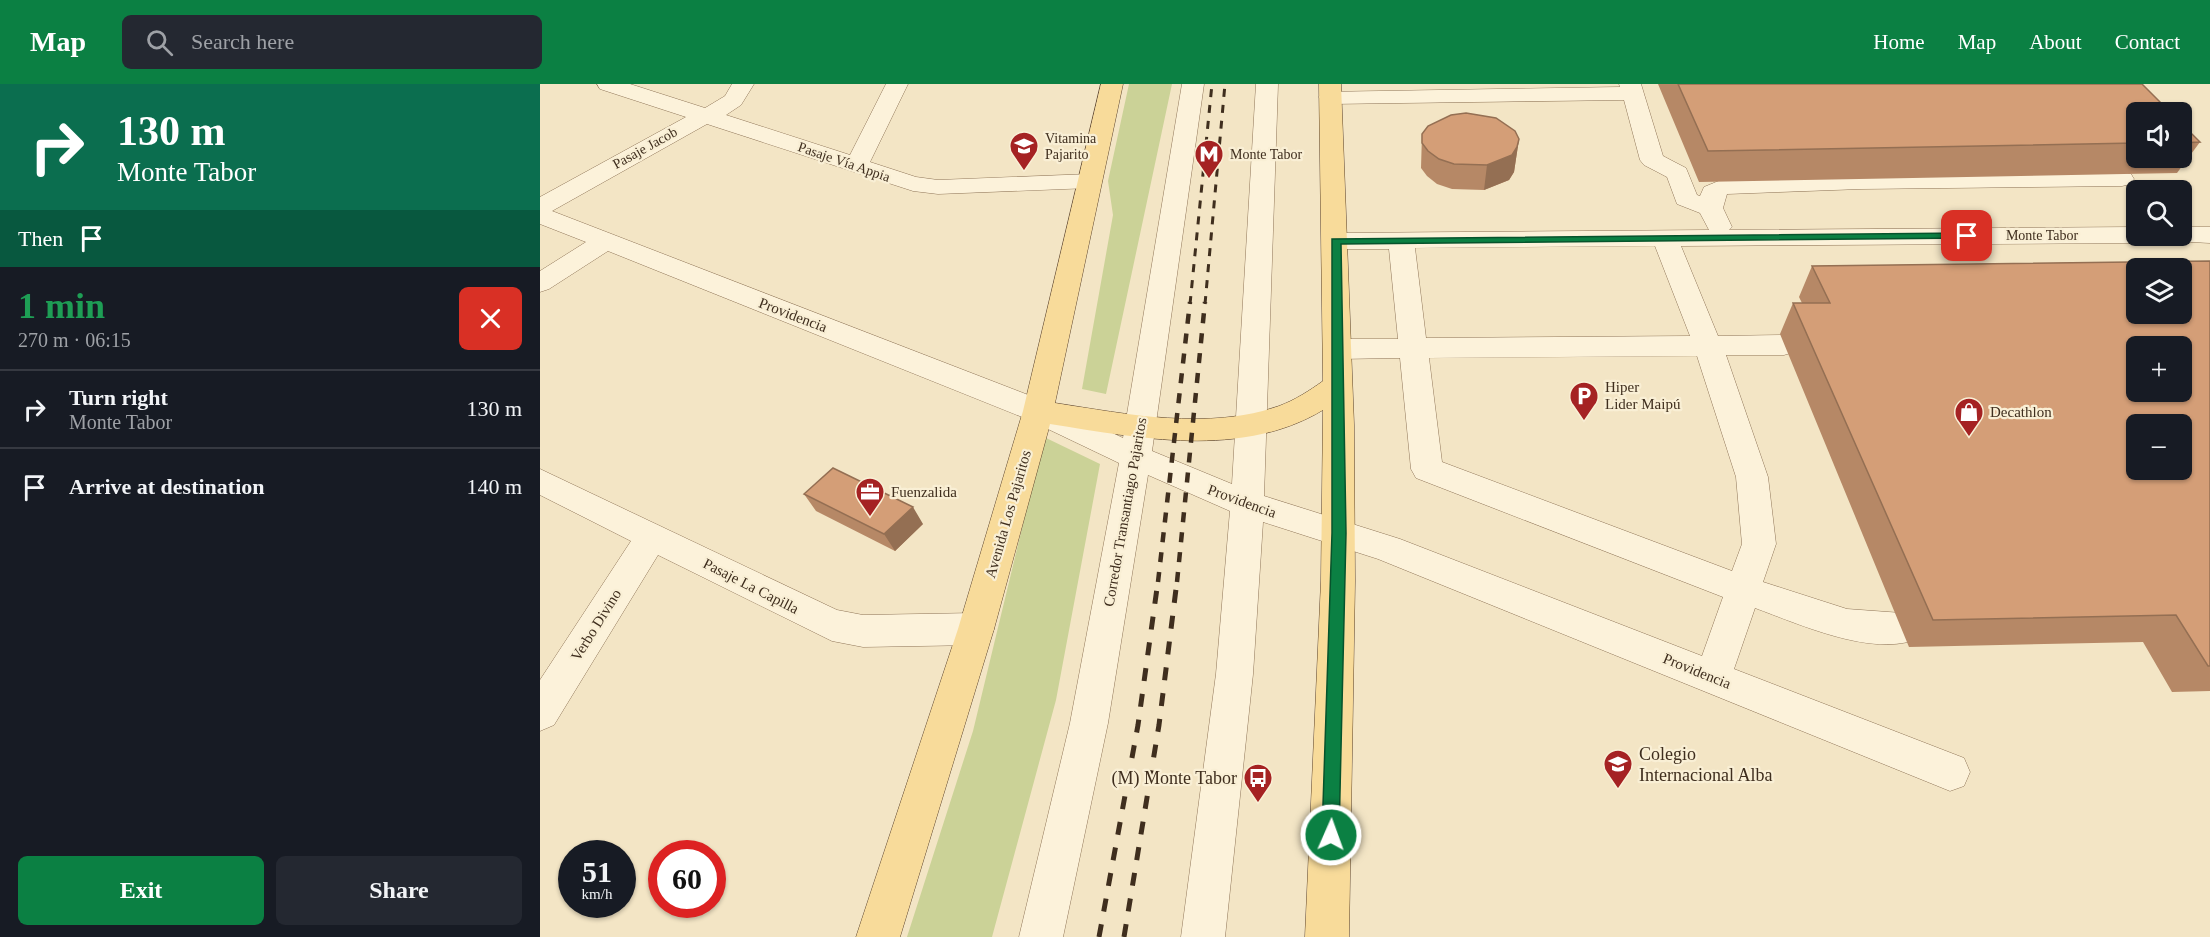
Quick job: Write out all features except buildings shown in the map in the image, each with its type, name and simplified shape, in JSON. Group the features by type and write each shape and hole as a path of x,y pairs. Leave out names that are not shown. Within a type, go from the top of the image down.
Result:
{"main road":[{"name":"Avenida Los Pajaritos","path":"878,937 976,630 1038,411 1112,84"},
{"path":"1327,937 1339,533 1336,241 1330,91"},
{"path":"1138,441 1210,428 1251,424 1299,410 1338,386"}],"street":[{"name":"Pasaje Vía Appia","path":"608,84 902,182 926,186 1090,181"},
{"name":"Pasaje Jacob","path":"540,207 688,124 727,105 743,84"},
{"path":"855,166 897,84"},
{"name":"Corredor Transantiago Pajaritos","path":"1041,937 1089,723 1138,441 1193,84"},
{"path":"1203,937 1228,734 1247,504 1267,84"},
{"path":"1330,91 1508,93 1631,88 1652,160 1678,173 1686,199 1711,208"},
{"path":"1724,237 1711,208 1713,192 1721,187 1861,182 2122,179"},
{"name":"Providencia","path":"540,215 1038,411 1138,441 1247,504 1388,549 1950,772"},
{"name":"Monte Tabor","path":"1336,241 2126,235"},
{"path":"2192,235 2210,235"},
{"path":"1665,238 1708,345 1752,477 1759,544 1713,677"},
{"path":"1401,241 1427,469 1744,590 1847,625 1902,629"},
{"path":"540,283 606,242"},
{"path":"1337,349 1784,345"},
{"name":"Pasaje La Capilla","path":"540,481 832,626 863,631 976,630"},
{"name":"Verbo Divino","path":"540,713 652,536"}],"green space":[{"path":"1129,84 1172,84 1106,394 1082,389 1113,215 1108,181"},
{"path":"1044,437 1100,464 1056,700 992,937 907,937 973,731"}],"railway":[{"path":"1190,304 1212,84"},
{"path":"1205,304 1225,84"},
{"path":"1158,582 1190,302"},
{"path":"1177,582 1205,302"},
{"path":"1099,937 1138,725 1158,581"},
{"path":"1124,937 1159,725 1177,581"}],"place":[{"name":"Vitamina Pajarito","path":"1024,172"},
{"name":"Monte Tabor","path":"1209,180"},
{"name":"Hiper Lider Maipú","path":"1584,422"},
{"name":"Decathlon","path":"1969,438"},
{"name":"Fuenzalida","path":"870,518"},
{"name":"Colegio Internacional Alba","path":"1618,790"},
{"name":"(M) Monte Tabor","path":"1258,804"}],"route":[{"path":"1331,835 1339,533 1336,241 1967,236"}]}
